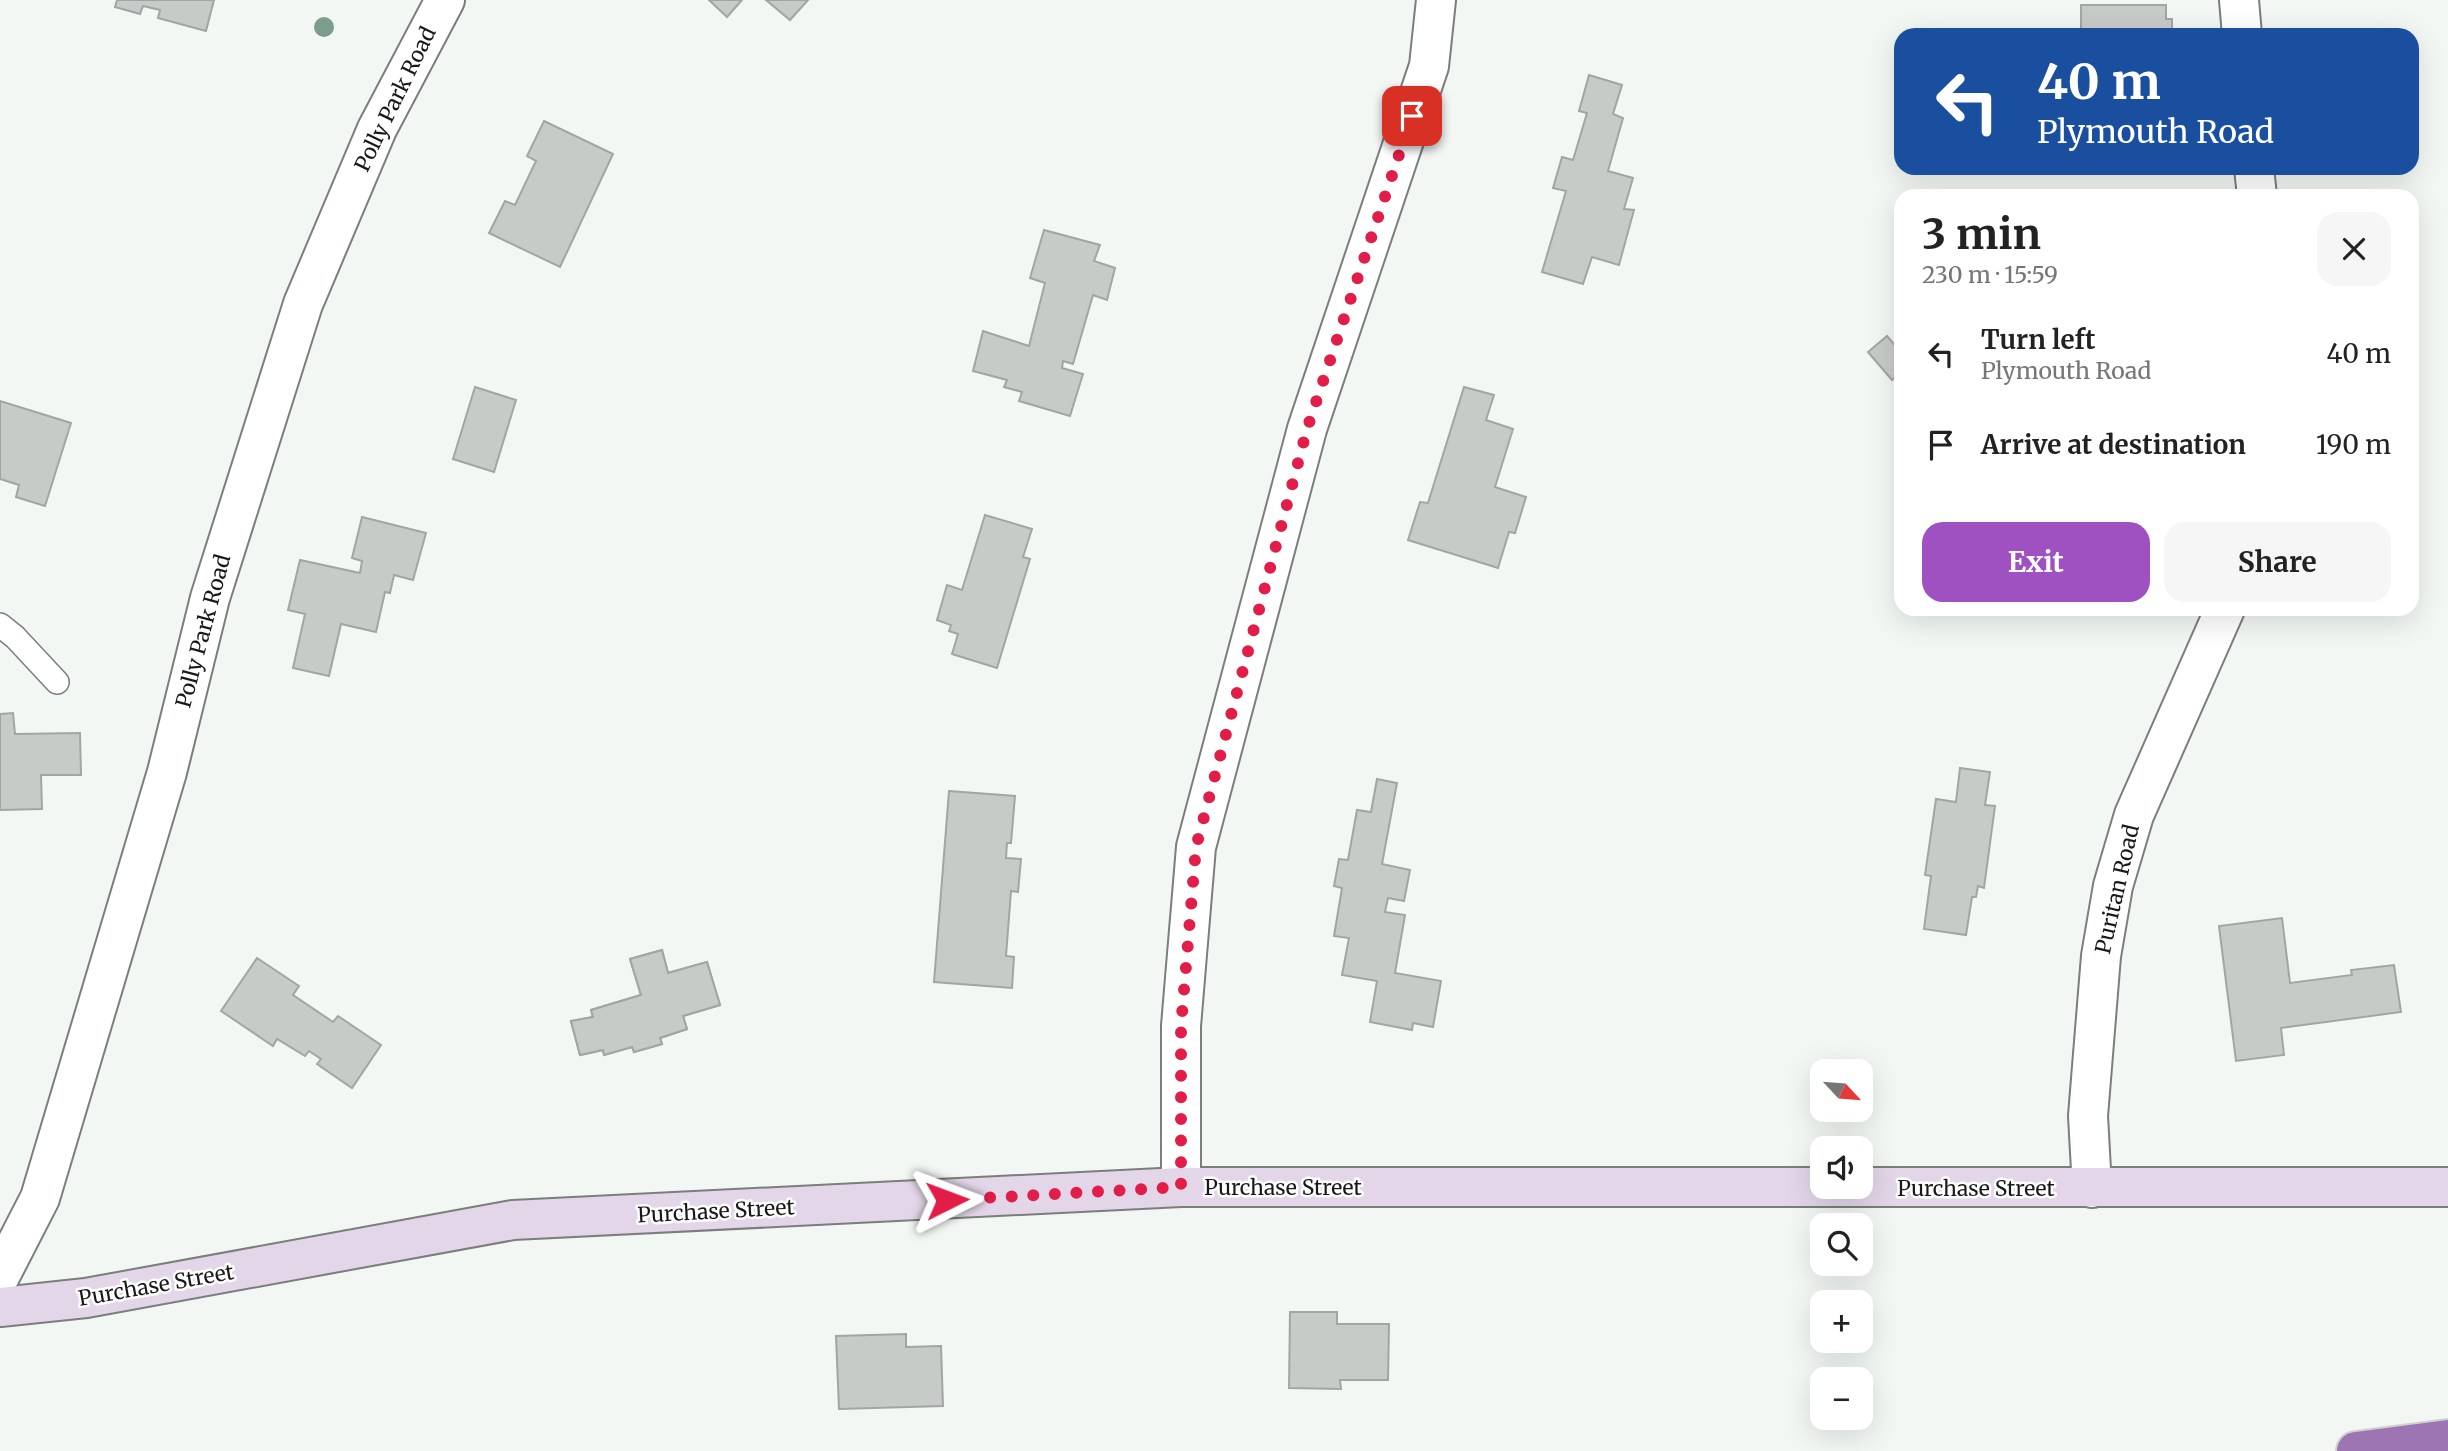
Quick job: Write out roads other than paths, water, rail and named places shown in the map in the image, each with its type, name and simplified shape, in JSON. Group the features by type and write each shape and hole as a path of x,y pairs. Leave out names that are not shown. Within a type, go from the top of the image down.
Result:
{"highway":[{"path":"2356,1451 2448,1439"}],"main road":[{"name":"Purchase Street","path":"0,1307 86,1298 513,1220 1181,1187 2448,1187"}],"street":[{"name":"Polly Park Road","path":"0,1276 40,1198 167,772 210,598 303,304 377,129 445,0"},
{"path":"1181,1187 1181,1026 1196,847 1307,429 1429,66 1436,0"},
{"path":"2239,0 2241,28"},
{"name":"Puritan Road","path":"2092,1188 2088,1116 2101,956 2113,886 2134,815 2222,616"}],"lane":[{"path":"0,625 15,637 57,682"}]}
